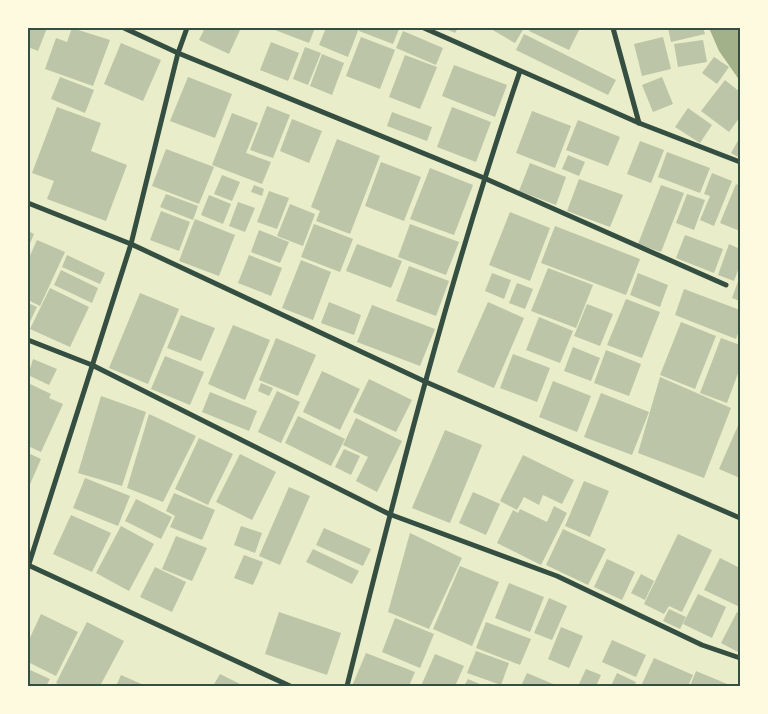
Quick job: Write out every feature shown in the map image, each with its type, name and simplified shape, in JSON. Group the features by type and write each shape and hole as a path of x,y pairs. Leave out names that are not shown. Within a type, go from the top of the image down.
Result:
{"street":[{"path":"124,28 484,178 726,285"},
{"path":"187,28 178,52 131,244 28,565 290,686"},
{"path":"424,28 639,123 740,162"},
{"path":"613,28 639,123"},
{"path":"347,686 389,514 426,382 484,178 520,71"},
{"path":"28,203 131,244 426,382 740,518"},
{"path":"28,340 92,365 389,514 557,576 702,644 740,658"}],"shaded area":[{"path":"709,28 740,28 740,81 719,51"}],"building":[{"path":"28,28 47,28 38,51 28,47"},
{"path":"72,28 110,40 93,86 45,69 56,38 67,42"},
{"path":"205,28 234,28 240,30 229,54 199,40"},
{"path":"276,28 315,28 309,43 275,30"},
{"path":"326,28 359,28 348,57 319,45"},
{"path":"361,28 399,29 393,44 359,31"},
{"path":"444,28 458,28 455,33"},
{"path":"489,28 524,28 515,43"},
{"path":"531,28 580,28 569,50 529,31"},
{"path":"668,28 703,28 705,34 671,42"},
{"path":"403,31 443,48 436,65 396,48"},
{"path":"524,34 616,80 608,95 516,50"},
{"path":"361,37 395,50 380,89 346,76"},
{"path":"663,37 671,69 642,76 634,44"},
{"path":"703,40 707,62 678,67 674,44"},
{"path":"271,42 299,53 288,81 260,70"},
{"path":"121,43 161,60 143,101 104,84"},
{"path":"305,47 321,53 308,85 293,79"},
{"path":"322,54 344,63 332,95 310,86"},
{"path":"405,55 437,67 420,109 389,97"},
{"path":"714,57 729,67 717,84 702,73"},
{"path":"454,65 507,85 495,117 442,96"},
{"path":"60,77 94,90 85,113 51,99"},
{"path":"188,77 232,94 215,138 170,121"},
{"path":"662,77 673,104 653,112 642,85"},
{"path":"725,80 740,92 740,117 729,132 701,111"},
{"path":"267,106 290,115 273,158 250,150"},
{"path":"57,107 101,123 91,151 127,165 106,221 47,199 54,181 32,173"},
{"path":"452,107 491,122 476,162 437,147"},
{"path":"688,108 712,125 700,143 675,127"},
{"path":"532,111 571,126 555,168 516,153"},
{"path":"392,112 432,127 427,141 387,126"},
{"path":"232,113 258,123 246,153 271,162 262,184 212,165"},
{"path":"292,119 322,131 309,163 280,151"},
{"path":"578,120 620,137 608,166 566,150"},
{"path":"740,137 740,158 731,153"},
{"path":"337,139 380,156 350,234 316,221 320,211 311,207"},
{"path":"640,141 664,150 651,183 627,174"},
{"path":"166,149 214,167 199,204 152,186"},
{"path":"667,152 710,168 700,193 658,177"},
{"path":"568,155 585,162 579,176 562,169"},
{"path":"381,162 421,177 404,221 365,206"},
{"path":"530,163 566,177 556,205 519,191"},
{"path":"430,168 473,185 454,235 410,219"},
{"path":"712,173 732,181 714,226 700,220 710,196 704,194"},
{"path":"222,175 240,182 232,201 214,194"},
{"path":"579,179 623,195 610,227 567,211"},
{"path":"736,184 740,186 740,231 720,223"},
{"path":"254,185 264,189 262,196 251,192"},
{"path":"661,185 684,193 661,252 638,244"},
{"path":"269,191 289,198 277,229 257,222"},
{"path":"166,194 198,206 193,220 160,207"},
{"path":"687,194 705,200 694,230 676,223"},
{"path":"209,195 231,204 223,224 201,215"},
{"path":"238,202 255,208 245,232 229,226"},
{"path":"290,204 315,214 303,246 277,236"},
{"path":"161,211 190,222 179,251 150,240"},
{"path":"510,212 550,228 530,281 489,265"},
{"path":"195,219 235,235 219,276 179,261"},
{"path":"314,224 353,239 340,272 301,257"},
{"path":"410,224 459,242 446,275 398,257"},
{"path":"555,226 640,259 626,295 541,263"},
{"path":"259,230 289,242 280,263 251,252"},
{"path":"28,231 34,234 28,248"},
{"path":"685,235 723,249 714,273 676,258"},
{"path":"37,240 65,252 40,306 28,300 28,260"},
{"path":"357,244 402,261 391,288 346,271"},
{"path":"729,244 740,249 740,265 734,281 718,275"},
{"path":"67,255 105,273 100,284 62,267"},
{"path":"249,255 282,268 271,296 238,283"},
{"path":"301,260 331,272 313,320 282,308"},
{"path":"409,266 449,281 436,316 396,301"},
{"path":"548,268 593,285 576,328 531,311"},
{"path":"61,270 98,288 92,303 54,285"},
{"path":"492,273 511,280 504,299 485,291"},
{"path":"638,273 668,285 660,307 630,295"},
{"path":"740,276 740,301 732,298"},
{"path":"517,283 533,289 525,309 509,303"},
{"path":"50,288 89,307 70,347 30,329"},
{"path":"684,289 740,310 740,328 736,339 675,315"},
{"path":"140,293 179,309 148,384 109,368"},
{"path":"626,299 660,312 642,358 607,345"},
{"path":"329,302 361,315 354,335 321,323"},
{"path":"488,302 524,318 494,388 457,372"},
{"path":"28,303 37,307 29,324 28,323"},
{"path":"587,304 613,314 600,346 574,336"},
{"path":"372,305 435,329 420,366 357,342"},
{"path":"181,315 215,328 201,361 167,348"},
{"path":"539,317 573,331 560,363 526,350"},
{"path":"681,322 716,336 695,389 660,375"},
{"path":"233,325 270,340 245,400 208,384"},
{"path":"276,338 316,355 298,396 259,380"},
{"path":"721,338 740,345 740,368 727,403 700,393"},
{"path":"573,347 600,358 591,381 564,371"},
{"path":"606,350 641,364 629,396 594,383"},
{"path":"513,354 550,368 537,402 500,388"},
{"path":"165,356 204,372 190,405 151,389"},
{"path":"33,359 57,369 49,385 28,375"},
{"path":"322,371 360,389 340,430 303,412"},
{"path":"660,377 731,408 704,478 638,453"},
{"path":"369,379 412,400 396,432 353,412"},
{"path":"553,381 591,396 577,432 539,417"},
{"path":"28,383 51,394 49,398 63,404 41,452 28,446"},
{"path":"261,383 273,388 269,396 258,391"},
{"path":"277,391 300,402 281,443 258,432"},
{"path":"210,392 257,411 249,431 202,412"},
{"path":"601,393 649,412 632,455 584,437"},
{"path":"101,396 146,412 122,486 78,473"},
{"path":"149,414 196,436 163,502 127,488"},
{"path":"298,416 345,439 331,466 285,443"},
{"path":"356,418 402,441 377,492 356,481 368,457 343,445"},
{"path":"740,421 740,478 719,469"},
{"path":"445,430 482,445 450,523 412,508"},
{"path":"199,438 233,454 208,505 175,489"},
{"path":"344,449 360,456 351,475 335,467"},
{"path":"28,453 41,459 28,489"},
{"path":"240,454 276,472 252,520 216,502"},
{"path":"523,455 574,480 562,504 543,495 539,505 524,497 517,510 500,501"},
{"path":"85,478 130,496 118,526 73,508"},
{"path":"584,481 609,491 590,537 565,526"},
{"path":"289,487 310,496 280,565 259,556"},
{"path":"473,492 500,504 486,535 459,523"},
{"path":"174,493 215,510 202,540 170,527 175,516 166,511"},
{"path":"136,499 172,517 161,539 125,521"},
{"path":"554,506 567,513 541,565 497,543 513,510 518,513 520,509 547,522"},
{"path":"71,515 111,533 92,572 53,554"},
{"path":"121,526 154,544 129,591 96,573"},
{"path":"241,526 262,533 255,553 234,545"},
{"path":"324,528 371,549 363,566 316,545"},
{"path":"563,529 606,549 588,585 546,565"},
{"path":"410,533 462,558 429,629 388,612"},
{"path":"678,534 712,550 682,612 669,606 664,614 644,604"},
{"path":"176,536 207,548 192,581 162,569"},
{"path":"313,549 359,571 352,584 306,562"},
{"path":"244,555 263,562 253,585 234,578"},
{"path":"720,558 740,568 740,607 704,590"},
{"path":"607,559 635,572 622,600 594,587"},
{"path":"460,566 499,582 472,646 433,629"},
{"path":"155,567 186,582 172,612 140,597"},
{"path":"641,574 654,581 645,600 631,593"},
{"path":"509,583 544,597 530,632 495,618"},
{"path":"698,594 726,607 712,638 683,624"},
{"path":"549,598 567,606 552,640 534,633"},
{"path":"669,609 686,617 680,629 663,621"},
{"path":"279,612 341,633 327,675 265,654"},
{"path":"737,612 740,614 740,653 721,643"},
{"path":"41,614 78,632 56,676 28,662 28,642"},
{"path":"395,618 434,634 420,668 382,652"},
{"path":"87,622 124,641 100,686 63,686 56,683"},
{"path":"486,622 531,639 520,665 476,648"},
{"path":"561,627 583,636 569,668 548,659"},
{"path":"612,640 646,655 636,677 602,662"},
{"path":"476,651 509,663 501,685 467,673"},
{"path":"366,653 415,672 409,686 352,686"},
{"path":"435,654 464,666 455,686 421,686"},
{"path":"654,658 693,675 688,686 641,686"},
{"path":"28,669 50,679 46,686 28,686"},
{"path":"586,669 601,675 596,686 578,686"},
{"path":"696,671 732,686 690,686"},
{"path":"527,673 558,686 521,686"},
{"path":"617,673 636,682 634,686 611,686"},
{"path":"220,674 244,686 213,686"},
{"path":"121,675 146,686 116,686"},
{"path":"468,679 484,686 464,686"}]}
